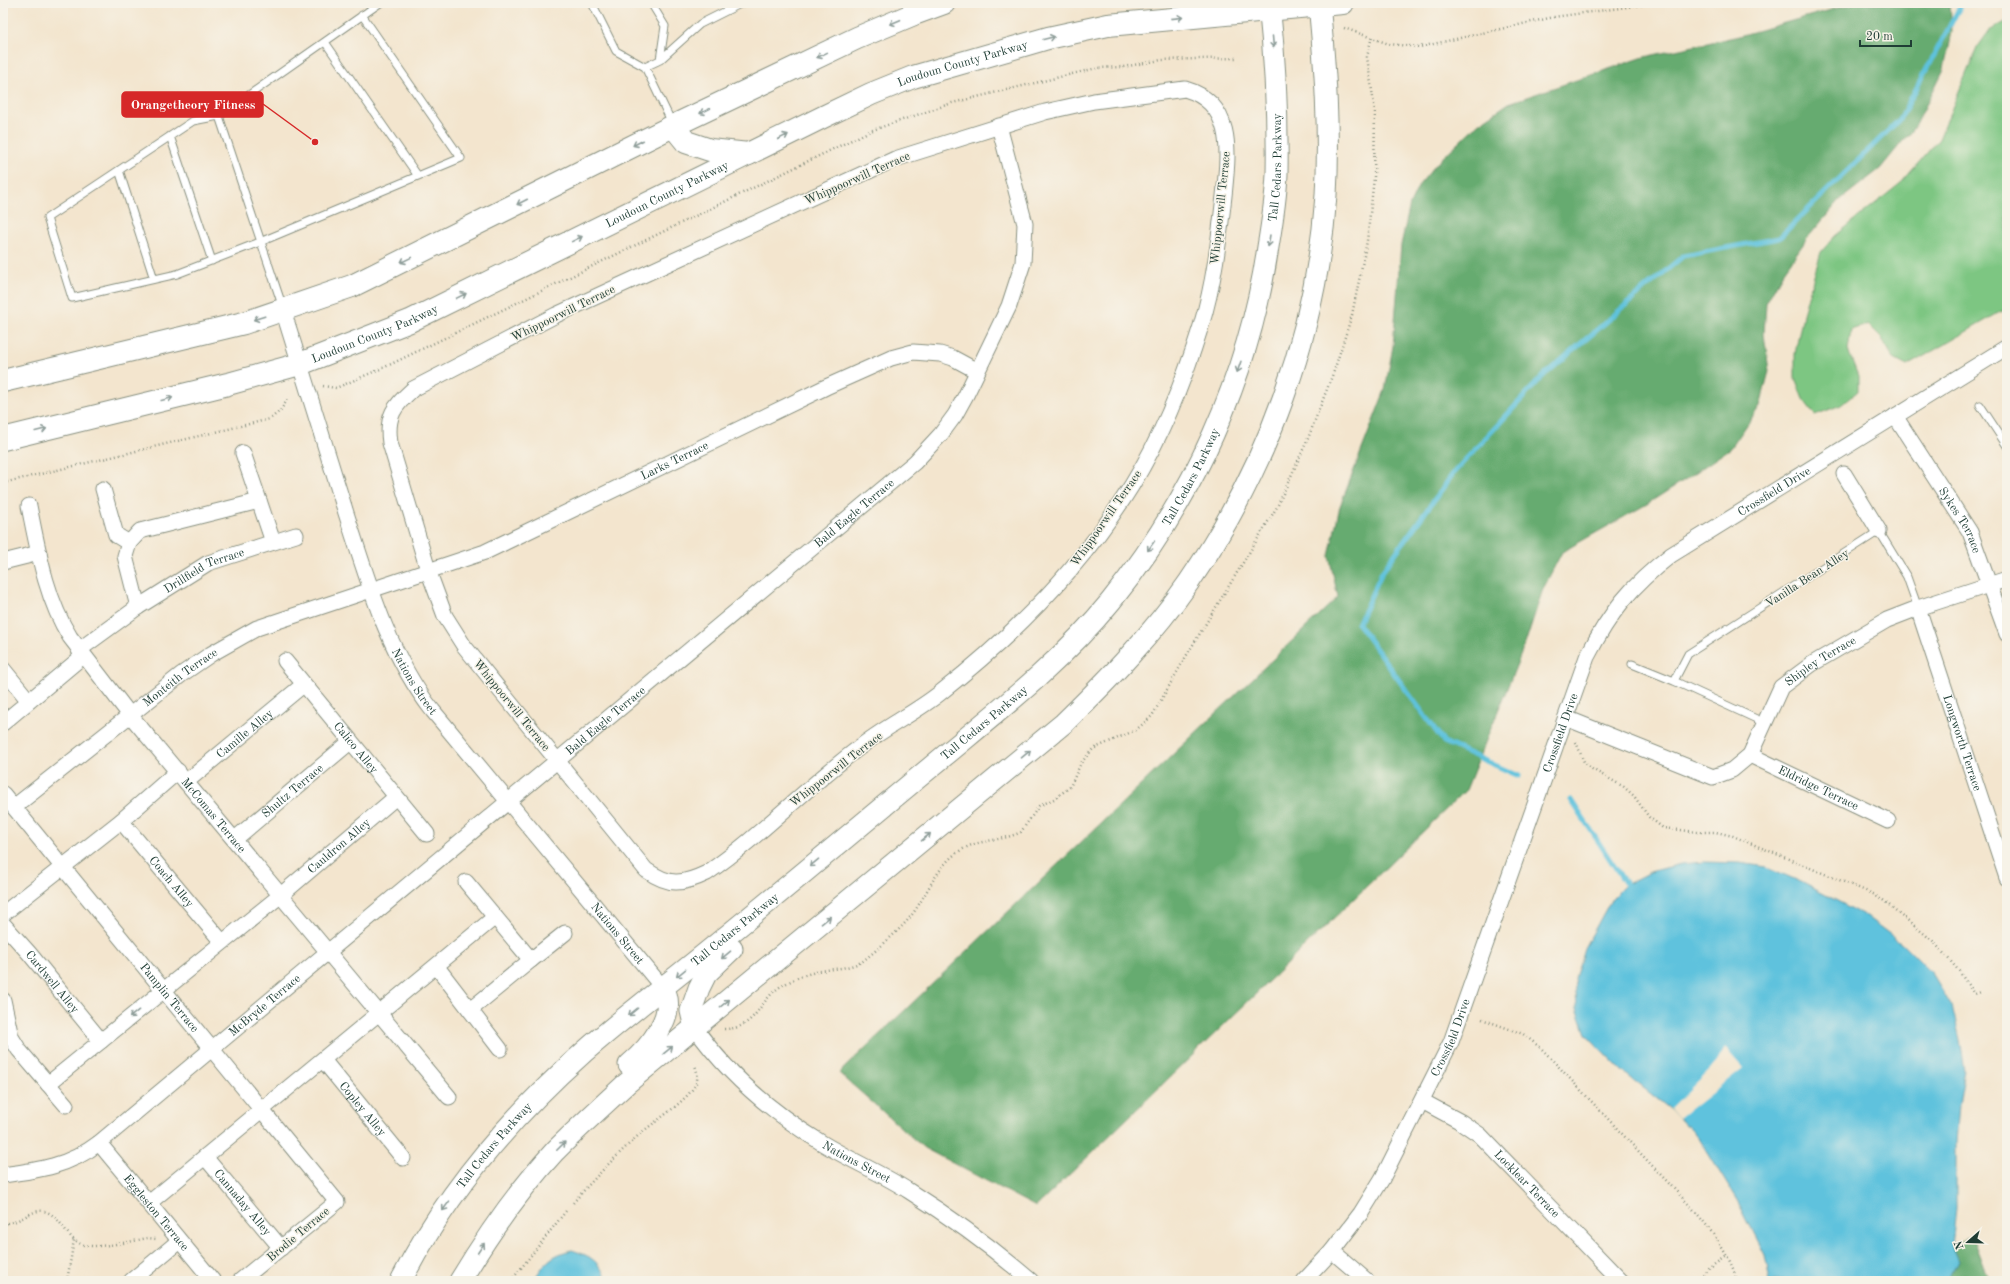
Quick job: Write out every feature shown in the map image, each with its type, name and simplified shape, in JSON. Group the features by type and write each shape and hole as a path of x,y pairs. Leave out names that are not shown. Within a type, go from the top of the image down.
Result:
{"main road":[{"path":"3,382 244,323 352,286 673,126 869,32 944,3"},
{"name":"Loudoun County Parkway","path":"3,439 228,384 300,364 410,321 871,94 913,76 1048,38 1108,25 1269,6 1343,3"},
{"path":"460,1281 522,1190 555,1152 585,1122 626,1084 1064,723 1112,676 1150,632 1188,584 1221,532 1248,483 1274,423 1295,362 1310,307 1321,247 1325,210 1328,139 1319,4"},
{"name":"Tall Cedars Parkway","path":"401,1281 414,1255 444,1208 503,1133 535,1099 585,1051 765,904 1056,661 1114,597 1162,529 1184,494 1224,413 1244,353 1263,285 1272,224 1276,177 1276,78 1269,6"},
{"path":"673,126 686,142 710,150 748,154"},
{"path":"695,1028 691,1011 706,974 757,928 761,921 765,904"},
{"path":"585,1122 588,1105 592,1097 640,1056 649,1047 655,1037 666,1013 667,995 663,988"}],"street":[{"name":"Whippoorwill Terrace","path":"1185,89 1204,98 1213,106 1224,124 1227,146 1220,229 1212,278 1201,325 1171,411 1132,484 1084,554 1019,625 940,694 861,746 718,865 696,878 685,882 674,883 658,879 646,870 464,646 445,616 428,570 393,454 389,432 392,413 400,400 413,389 556,315 895,159 999,126 1045,112 1094,101 1185,89"},
{"name":"Bald Eagle Terrace","path":"510,801 915,462 941,434 955,415 1003,320 1017,286 1023,263 1026,242 1026,224 999,126"},
{"name":"Nations Street","path":"283,310 371,590 397,652 423,698 510,801 663,988"},
{"name":"Crossfield Drive","path":"1304,1281 1332,1251 1361,1214 1382,1179 1451,1042 1587,657 1603,626 1623,598 1645,575 1670,555 2007,347"},
{"name":"Larks Terrace","path":"371,590 485,552 826,387 891,358 913,352 940,354 953,358 977,371"},
{"name":"Sykes Terrace","path":"1895,416 1970,532 2007,634"},
{"path":"243,453 273,542"},
{"path":"1844,474 1880,531"},
{"path":"103,489 116,535 128,543"},
{"path":"138,607 125,556 128,543 140,531 258,501"},
{"name":"McComas Terrace","path":"29,506 39,553 59,617 81,653 130,715 449,1097"},
{"name":"Drillfield Terrace","path":"3,723 81,653 138,607 208,563 296,535"},
{"path":"3,562 39,553"},
{"name":"Shipley Terrace","path":"1566,718 1713,777 1732,770 1750,755 1781,687 1812,664 1887,620 1918,608 2007,579"},
{"name":"Monteith Terrace","path":"14,807 182,674 240,636 257,628 371,590"},
{"name":"Longworth Terrace","path":"1918,608 2007,878"},
{"name":"Calico Alley","path":"285,661 303,685 427,834"},
{"path":"3,669 29,701"},
{"name":"Camille Alley","path":"182,777 303,685"},
{"name":"Shultz Terrace","path":"235,839 350,742"},
{"name":"Eldridge Terrace","path":"1750,755 1888,821"},
{"path":"3,914 121,821 182,777"},
{"name":"Pamplin Terrace","path":"3,794 62,868 212,1048 337,1202"},
{"name":"Cauldron Alley","path":"280,895 396,797"},
{"name":"McBryde Terrace","path":"3,1175 48,1168 69,1162 87,1152 510,801"},
{"name":"Coach Alley","path":"121,821 222,942"},
{"path":"466,882 531,960"},
{"path":"48,1084 280,895"},
{"path":"149,1203 261,1109 437,967 495,917"},
{"name":"Cardwell Alley","path":"3,924 29,953 101,1041"},
{"path":"470,1010 565,933"},
{"path":"437,967 500,1049"},
{"path":"3,1000 11,1037 19,1050 66,1105"},
{"name":"Nations Street","path":"695,1028 708,1047 726,1066 781,1116 823,1143 914,1194 956,1222 1031,1281"},
{"name":"Copley Alley","path":"323,1060 403,1158"},
{"name":"Locklear Terrace","path":"1422,1101 1461,1122 1480,1135 1621,1281"},
{"name":"Eggleston Terrace","path":"99,1143 179,1242 213,1281"},
{"name":"Cannaday Alley","path":"205,1157 281,1248"},
{"name":"Brodie Terrace","path":"240,1281 337,1202"},
{"path":"131,1281 179,1242"},
{"path":"1332,1251 1367,1281"}],"lane":[{"path":"362,16 461,158 260,242 177,274 72,298 47,218 193,120 219,116 380,3"},
{"path":"592,3 616,51 645,67 673,126"},
{"path":"651,3 664,26 660,60"},
{"path":"645,67 660,60 700,24 742,3"},
{"path":"325,42 418,176"},
{"path":"219,116 283,310"},
{"path":"170,136 212,261"},
{"path":"119,170 154,279"},
{"path":"1980,405 2006,443"},
{"path":"1880,531 1907,577 1918,608"},
{"name":"Vanilla Bean Alley","path":"1674,681 1688,654 1880,531"},
{"path":"1632,664 1674,681 1765,723"}],"path":[{"path":"1344,28 1372,36 1389,44 1420,47 1554,17 1657,3"},
{"path":"723,1029 734,1028 747,1024 771,994 782,985 812,972 855,966 863,961 906,922 917,907 928,886 954,856 965,848 1021,832 1039,806 1054,799 1070,787 1081,763 1093,749 1100,744 1136,730 1152,716 1160,705 1188,653 1277,507 1307,441 1334,371 1352,315 1367,241 1374,178 1374,111 1367,57 1372,36"},
{"path":"323,386 336,388 385,367 864,134 894,122 952,103 1097,68 1123,67 1161,60 1236,58"},
{"path":"3,483 270,419 280,411 288,399"},
{"path":"1576,742 1584,762 1634,796 1655,823 1663,828 1697,832 1716,832 1750,842 1878,896 1933,941 1959,972 1974,994 1980,992"},
{"path":"1482,1020 1523,1034 1541,1048 1694,1210 1713,1234 1726,1255 1737,1281"},
{"path":"573,1203 604,1167 641,1133 689,1094 696,1084 698,1074 695,1065"},
{"path":"3,1223 12,1223 36,1212 42,1211 49,1213 55,1218 79,1244 95,1246 148,1238 156,1239"},
{"path":"511,1281 566,1211"},
{"path":"67,1281 74,1240"},
{"path":"1698,1281 1708,1268 1726,1255"}],"green space":[{"path":"1855,3 1950,3 1952,32 1944,69 1916,125 1880,169 1840,200 1809,236 1784,271 1766,303 1764,334 1769,371 1760,406 1731,448 1647,504 1562,552 1543,589 1525,644 1466,790 1036,1207 924,1148 839,1073 1338,597 1329,556 1340,506 1385,390 1393,346 1401,245 1410,204 1419,185 1439,161 1478,124 1509,103 1644,57 1739,36"},
{"path":"2007,21 2007,308 1907,366 1894,359 1881,337 1868,324 1851,330 1848,350 1858,376 1858,391 1841,405 1815,415 1803,399 1795,379 1795,354 1803,314 1821,252 1835,236 1902,182 1939,139 1977,48 1989,31"},
{"path":"1972,1234 1990,1281 1948,1281 1958,1261 1952,1247"}],"water":[{"path":"1704,862 1739,863 1767,867 1801,882 1864,915 1903,944 1932,973 1952,1006 1965,1071 1959,1103 1956,1143 1956,1208 1952,1247 1958,1261 1948,1281 1770,1281 1765,1255 1738,1202 1700,1140 1670,1109 1622,1071 1586,1034 1577,1008 1575,978 1584,949 1612,898 1626,884 1650,872 1681,864"},
{"path":"572,1250 585,1255 598,1264 608,1281 533,1281 541,1269 553,1257"}],"pier":[{"path":"1725,1048 1743,1068 1679,1119 1670,1109 1717,1062"}],"waterway":[{"path":"1519,776 1444,742 1358,624 1382,572 1455,471 1543,376 1683,256 1779,238 1900,119 1962,3"},
{"path":"1571,800 1626,884"}],"place":[{"name":"Orangetheory Fitness","path":"315,142"}]}
